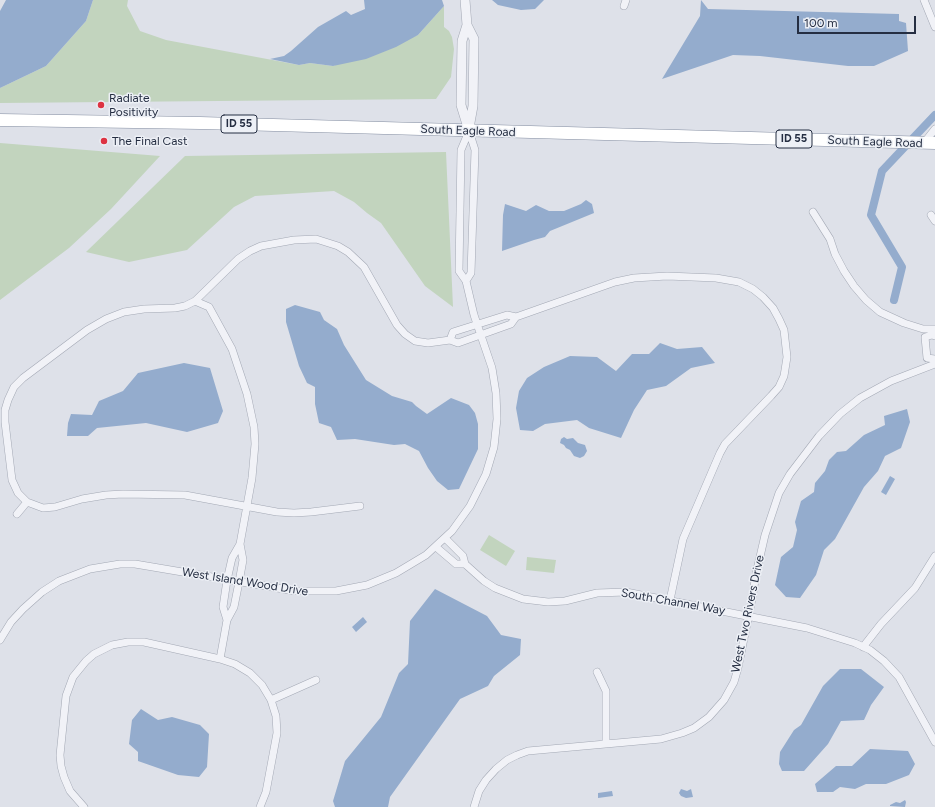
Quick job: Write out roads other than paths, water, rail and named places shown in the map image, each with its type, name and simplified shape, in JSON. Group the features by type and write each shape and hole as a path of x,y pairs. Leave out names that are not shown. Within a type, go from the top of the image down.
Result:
{"highway":[{"name":"South Eagle Road","path":"5,120 192,123 930,143"}],"street":[{"path":"465,0 467,25 462,41 461,105 475,150 471,273 466,280"},
{"path":"924,0 935,27"},
{"path":"930,143 935,129"},
{"name":"West Island Wood Drive","path":"0,640 11,622 42,592 59,581 90,569 112,565 135,564 239,582 308,592 327,592 367,585 396,573 426,555 445,538 462,519 486,474 494,447 497,419 496,393 490,362 477,324 466,280 459,271 461,150 469,131"},
{"path":"812,212 830,239 835,254 844,271 866,300 880,312 904,323 923,329 934,330"},
{"path":"360,506 294,513 185,495 168,494 106,495 43,508 27,502 18,493 12,480 5,410 14,388 23,378 88,330 106,319 124,312 185,306 195,301 238,259 261,246 280,242 316,239 338,246 357,259 370,276 383,301 405,334 416,341 428,343 450,340 458,343 511,324 516,317 600,286 634,278 667,276 729,279 739,282 763,297 779,319 784,330 787,358 784,376 779,387 725,444 720,453 683,539 670,600"},
{"path":"195,301 209,306 232,349 247,394 254,427 255,444 252,478 240,544 232,558 223,606 227,620"},
{"path":"450,340 453,332 507,314 516,317"},
{"path":"934,330 925,337 927,358 935,359"},
{"name":"West Two Rivers Drive","path":"474,807 486,780 496,768 517,755 528,751 673,736 694,728 709,717 724,700 734,682 765,534 779,493 803,456 840,414 860,398 891,381 935,364"},
{"path":"17,514 27,502"},
{"name":"South Channel Way","path":"445,538 463,556 465,564 484,581 495,588 524,599 548,602 565,601 597,593 619,592 640,594 807,628 832,635 863,647 870,650 884,661 899,677 935,742"},
{"path":"220,659 227,620 234,607 243,560 240,544"},
{"name":"South Channel Way","path":"436,547 456,564 465,564"},
{"path":"863,647 881,624 915,588 935,556"},
{"path":"84,807 70,791 64,777 60,755 66,696 71,682 79,668 94,654 112,645 128,642 144,642 220,659 235,664 250,673 262,685 271,700 276,716 277,733 266,792 260,807"},
{"path":"597,672 606,691 606,743"},
{"path":"271,700 316,680"}],"water":[{"path":"6,0 93,0 86,21 46,66 0,88 0,11"},
{"path":"364,0 442,0 444,6 418,35 396,47 366,59 333,66 310,63 299,65 270,59 284,56 318,27 346,11 351,15 365,9"},
{"path":"492,0 544,0 535,9 521,10 498,5"},
{"path":"701,0 708,9 899,14 899,21 906,23 908,51 874,66 848,66 760,56 733,55 662,79 700,16"},
{"path":"586,200 592,204 594,213 550,231 545,237 502,251 503,215 505,204 526,211 536,205 549,211 564,211 581,204"},
{"path":"295,305 320,312 324,320 337,329 344,345 366,380 392,396 412,402 427,414 451,398 469,405 475,413 478,424 478,449 459,489 448,490 437,481 419,451 405,444 394,445 355,439 337,440 331,427 319,423 315,404 315,387 307,383 299,366 286,322 286,309"},
{"path":"660,343 677,349 702,347 715,363 691,368 666,386 647,390 634,410 621,438 589,428 577,420 545,424 533,431 520,430 516,408 519,391 527,378 544,367 570,356 597,357 616,371 632,354 649,354"},
{"path":"184,363 210,368 223,411 218,423 187,432 146,423 97,428 88,436 67,436 68,423 71,414 92,415 99,401 123,391 138,373"},
{"path":"907,409 910,422 901,448 885,456 878,471 864,487 835,539 824,550 816,575 800,598 786,597 775,585 781,557 793,547 797,530 795,522 801,501 814,492 815,483 825,471 829,460 837,452 846,451 864,435 885,425 884,416"},
{"path":"564,437 567,439 573,438 578,443 585,445 587,451 584,456 580,458 574,456 570,450 560,443 561,439"},
{"path":"890,476 895,479 886,495 881,492"},
{"path":"435,589 487,616 501,635 521,639 520,655 494,676 488,686 460,699 390,797 388,807 335,807 333,801 345,761 381,717 399,673 408,664 410,621"},
{"path":"363,617 367,622 356,632 352,627"},
{"path":"840,669 861,669 884,687 871,705 864,720 841,721 828,744 804,771 782,771 779,764 780,752 794,730 801,725 823,686"},
{"path":"141,709 158,720 172,717 200,725 209,734 207,767 199,777 178,775 138,761 138,752 129,744 132,720"},
{"path":"870,749 908,751 915,764 909,775 886,784 866,784 855,789 840,787 833,792 817,792 815,784 836,766 852,766"},
{"path":"681,789 687,791 691,789 693,797 686,798 681,796 679,793"},
{"path":"612,791 613,796 598,798 598,793"},
{"path":"905,800 905,807 890,806 896,802 900,803"}],"waterway":[{"path":"894,300 902,267 871,215 882,171 935,115"}],"place":[{"name":"Radiate Positivity","path":"101,105"},
{"name":"The Final Cast","path":"104,141"}]}
